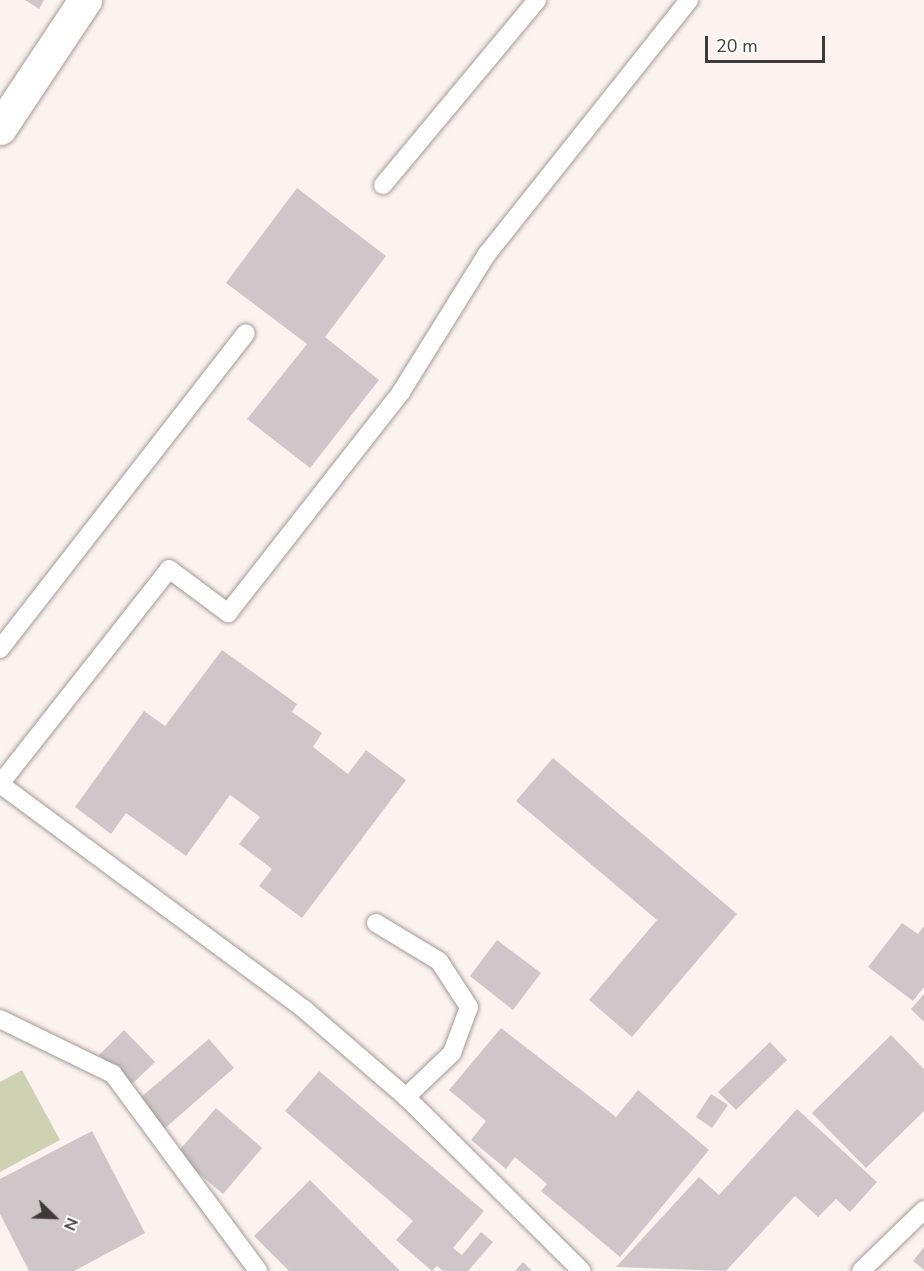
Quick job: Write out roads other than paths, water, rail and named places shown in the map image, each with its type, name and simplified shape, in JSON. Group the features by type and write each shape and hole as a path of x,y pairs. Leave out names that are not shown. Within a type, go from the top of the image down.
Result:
{"street":[{"path":"0,128 85,0"}],"lane":[{"path":"383,185 537,0"},
{"path":"582,1271 406,1097 305,1010 0,784 169,569 228,613 402,392 487,254 689,0"},
{"path":"0,649 246,333"},
{"path":"376,923 439,961 469,1007 452,1053 406,1097"},
{"path":"0,1018 113,1074 258,1271"},
{"path":"861,1271 924,1210"}]}
